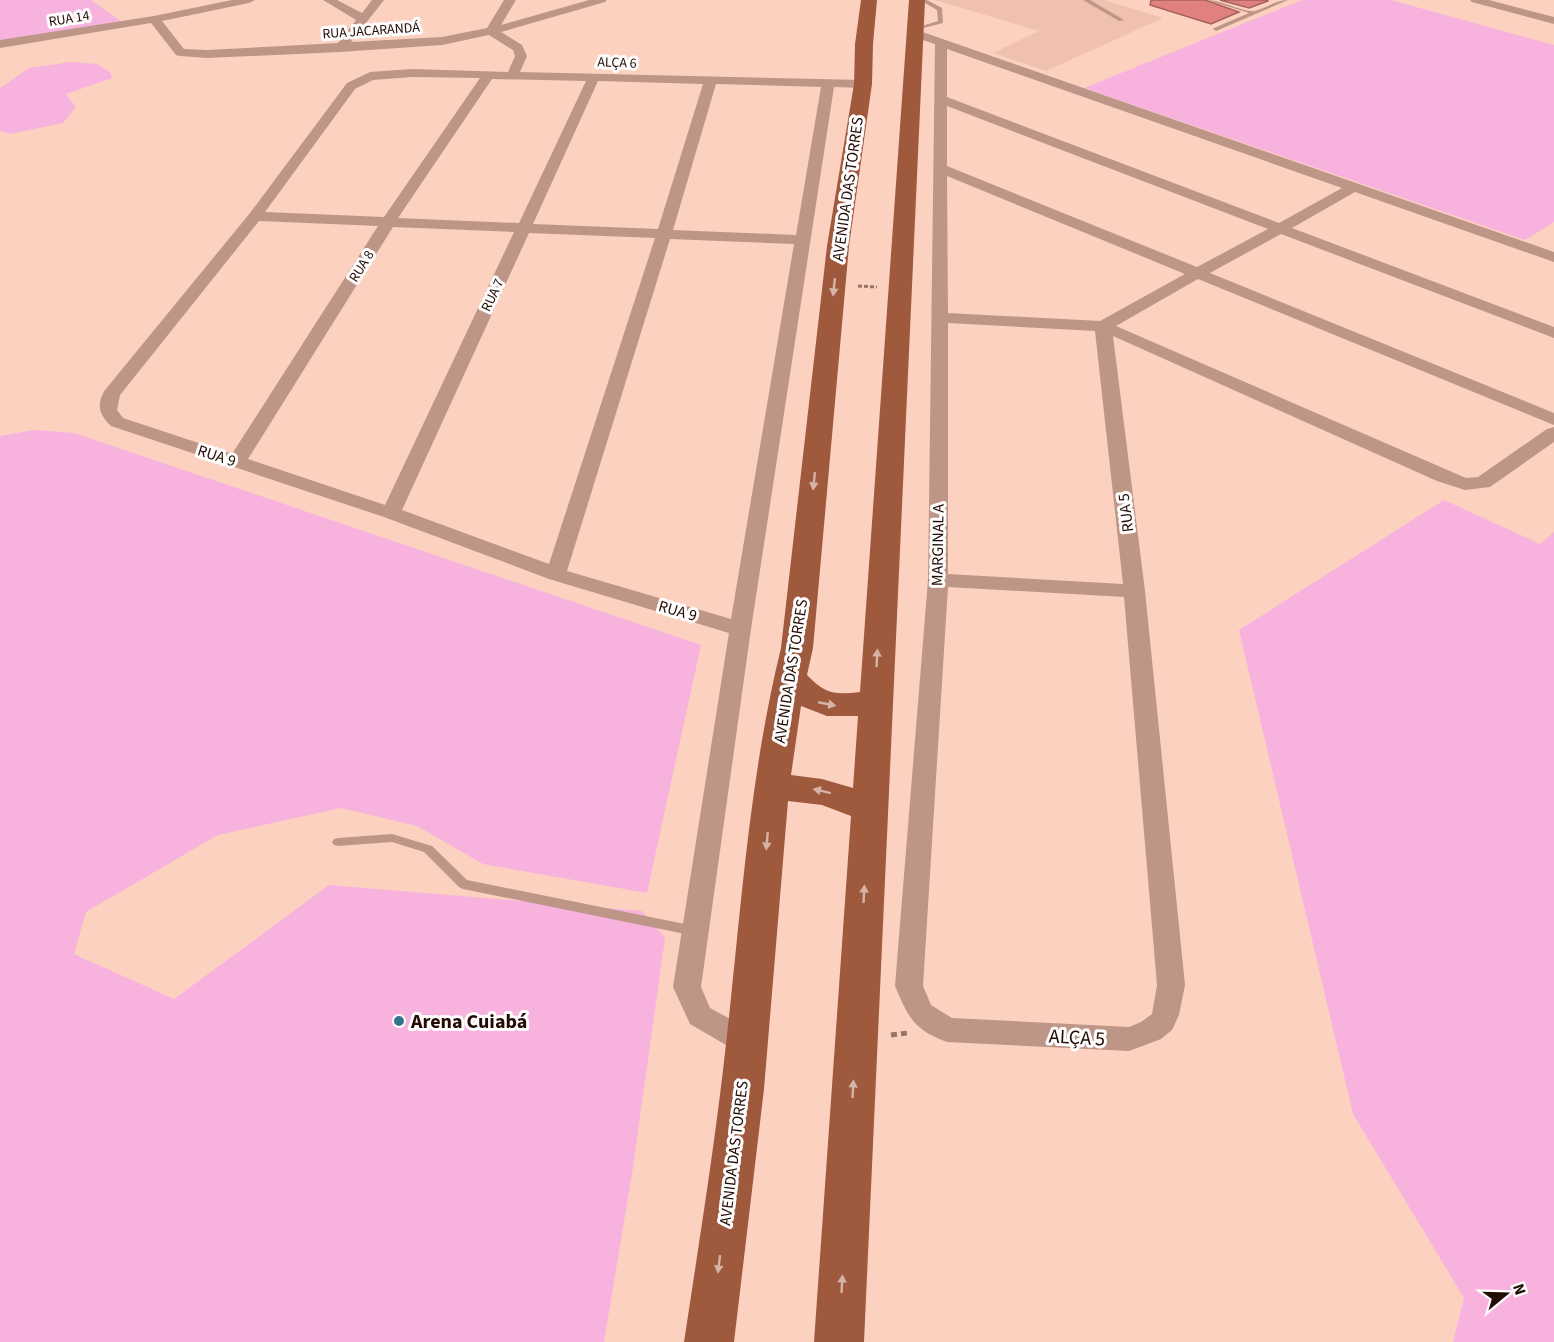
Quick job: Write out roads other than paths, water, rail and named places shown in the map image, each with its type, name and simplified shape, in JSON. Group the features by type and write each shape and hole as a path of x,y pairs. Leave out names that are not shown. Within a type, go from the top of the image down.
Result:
{"main road":[{"name":"AVENIDA DAS TORRES","path":"709,1342 748,1043 772,788 790,676 797,648 834,285 863,84 898,29"},
{"path":"838,1342 899,287 898,29"},
{"path":"790,676 803,692 818,703 840,706 875,702"},
{"path":"772,788 816,789 869,808"}],"street":[{"path":"178,0 196,11"},
{"name":"RUA 14","path":"0,44 154,19 249,0"},
{"path":"328,0 362,18"},
{"path":"340,48 378,0"},
{"path":"510,0 491,31 518,48 521,56 513,74"},
{"name":"RUA JACARANDÁ","path":"154,19 180,52 193,54 340,48 442,41 491,31 601,0"},
{"path":"1480,0 1554,21"},
{"path":"898,29 1554,257"},
{"name":"MARGINAL A","path":"898,29 942,100 938,318 938,580 909,986 921,1013 942,1027"},
{"name":"ALÇA 6","path":"370,76 406,73 513,74 863,84"},
{"name":"RUA 8","path":"237,461 388,222 489,74"},
{"name":"RUA 9","path":"370,76 351,86 255,216 111,394 107,407 109,416 117,422 391,513 556,574 740,629"},
{"name":"RUA 7","path":"391,513 594,77"},
{"path":"556,574 711,80"},
{"path":"748,1043 700,1016 687,987 740,629 828,83"},
{"path":"942,100 1554,333"},
{"path":"941,168 1554,420"},
{"path":"1103,326 1352,188"},
{"path":"255,216 803,240"},
{"path":"938,318 1103,326 1444,477 1466,484 1483,483 1554,433"},
{"name":"RUA 5","path":"1103,326 1134,591 1172,985"},
{"path":"938,580 1134,591"},
{"name":"ALÇA 5","path":"942,1027 1129,1039 1150,1032 1166,1019 1172,985"}],"lane":[{"path":"1086,0 1121,20"},
{"path":"1210,0 1253,13"},
{"path":"1216,29 1286,0"},
{"path":"338,842 392,838 428,849 463,884 695,931"}],"place":[{"name":"Arena Cuiabá","path":"399,1021"}]}
